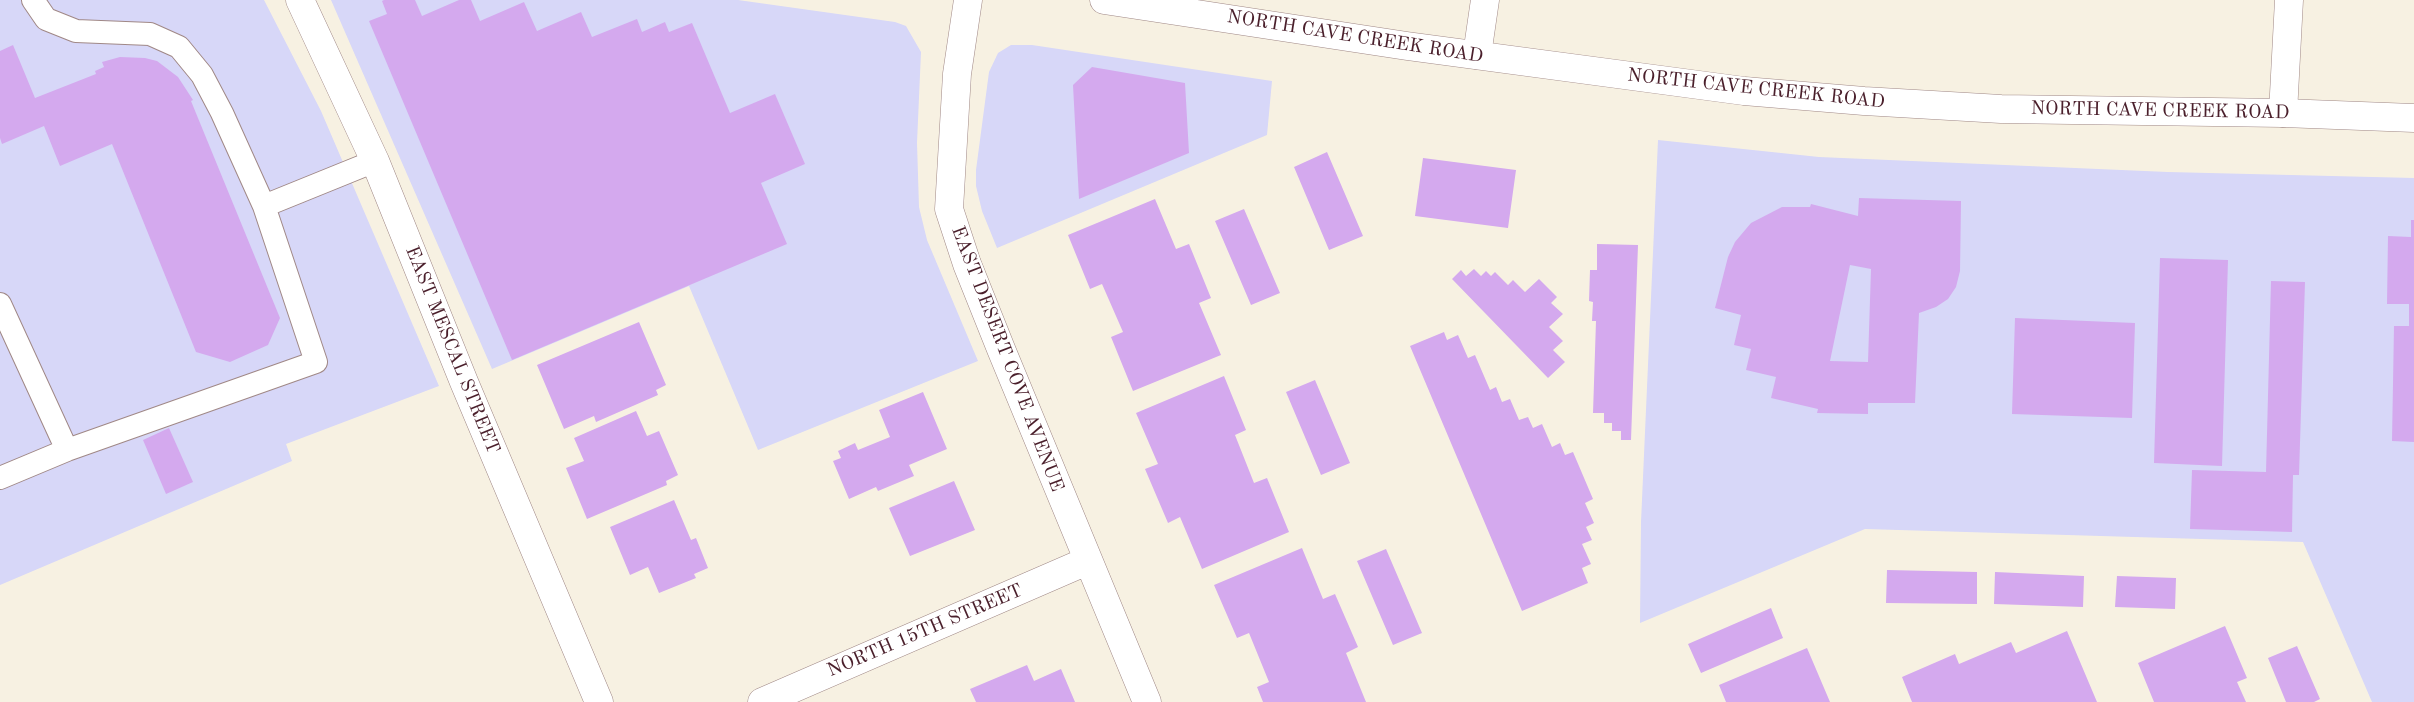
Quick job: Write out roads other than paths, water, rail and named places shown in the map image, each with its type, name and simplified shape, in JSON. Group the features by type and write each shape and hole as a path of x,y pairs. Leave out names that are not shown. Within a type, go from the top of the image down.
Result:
{"street":[{"name":"EAST MESCAL STREET","path":"300,0 375,161 468,391 599,702"},
{"name":"EAST DESERT COVE AVENUE","path":"968,0 957,74 949,209 967,264 1087,561 1147,702"},
{"name":"NORTH CAVE CREEK ROAD","path":"1104,0 1477,56 1744,91 1864,101 2001,109 2283,113 2414,118"},
{"path":"1477,56 1485,0"},
{"path":"2283,113 2289,0"},
{"name":"NORTH 15TH STREET","path":"762,702 1087,561"}],"lane":[{"path":"0,478 67,450 316,362 264,206 218,105 202,75 179,47 150,34 76,31 46,19 33,0"},
{"path":"264,206 375,161"},
{"path":"0,304 67,450"}]}
